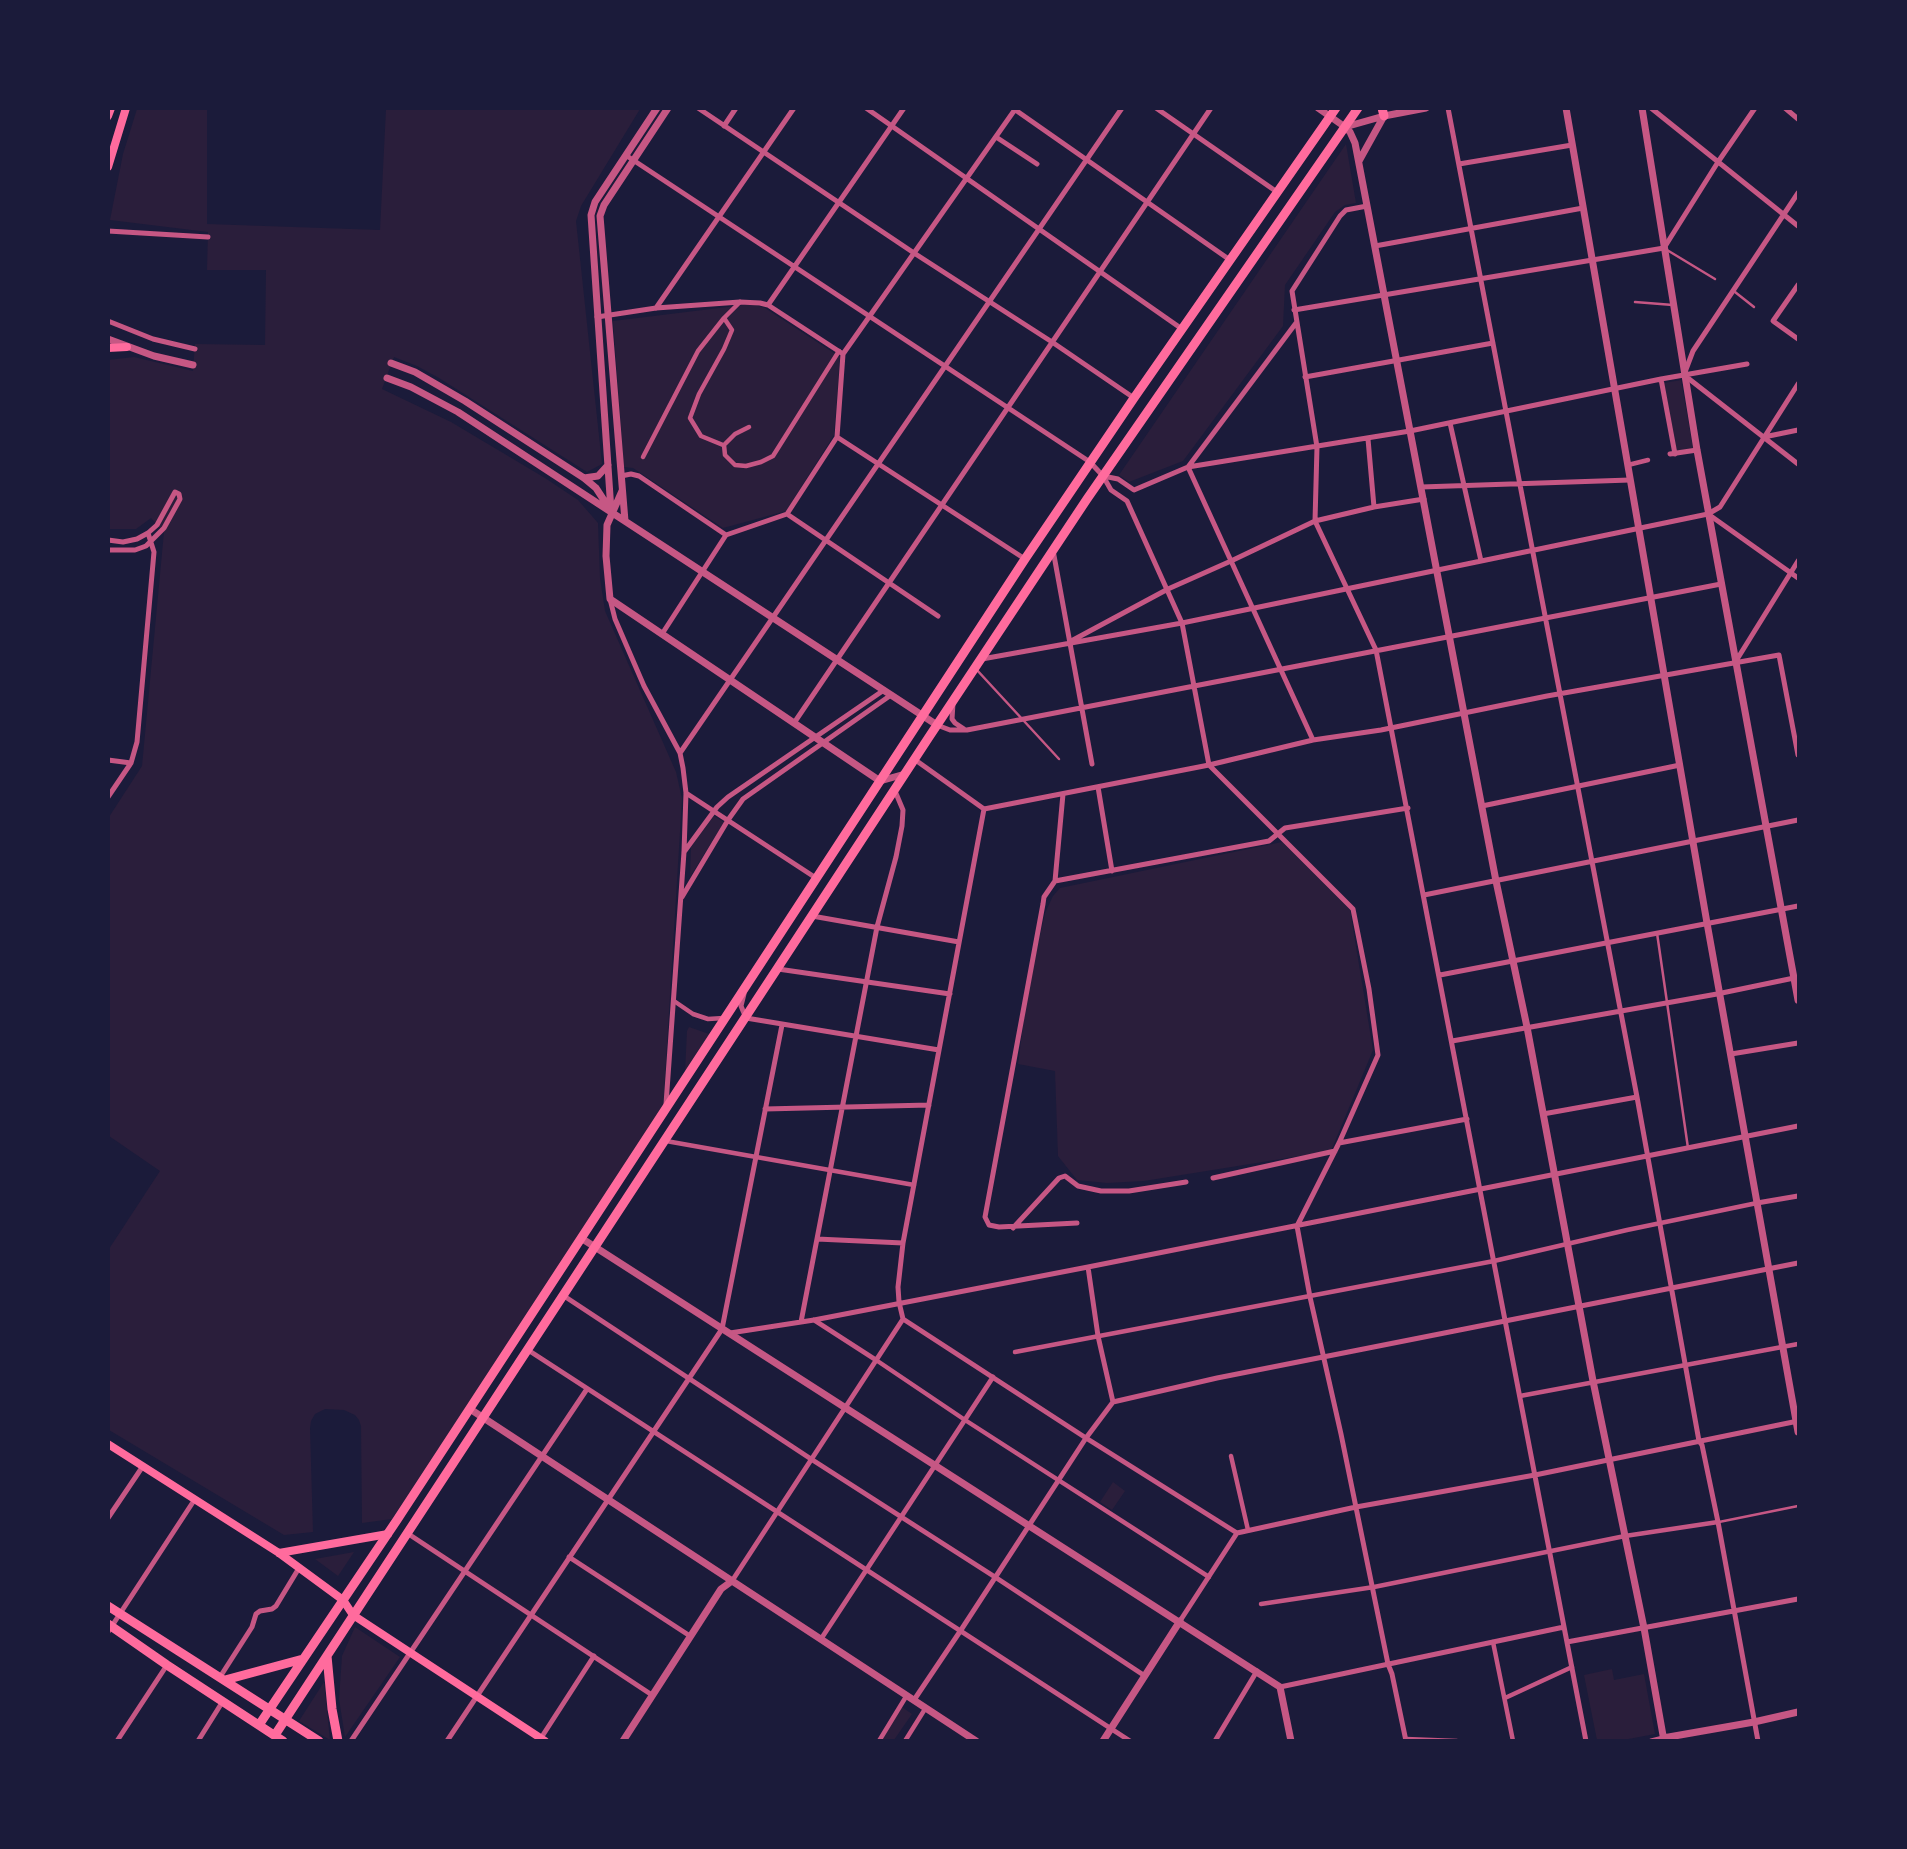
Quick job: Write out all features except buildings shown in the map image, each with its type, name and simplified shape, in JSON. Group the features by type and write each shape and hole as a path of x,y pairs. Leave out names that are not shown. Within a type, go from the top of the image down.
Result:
{"main road":[{"path":"108,116 111,108"},
{"path":"108,167 126,108"},
{"path":"110,1628 279,1738 286,1719 327,1655 937,725 1103,476 1358,108"},
{"path":"259,1725 388,1534 1025,559 1333,113"},
{"path":"108,348 127,347"},
{"path":"108,1444 279,1553 343,1600 353,1615 543,1739"},
{"path":"279,1553 388,1534"},
{"path":"108,1606 319,1741"},
{"path":"327,1655 338,1741"},
{"path":"223,1678 303,1659"}],"street":[{"path":"625,521 600,212 657,108"},
{"path":"611,512 592,211 595,202 668,108"},
{"path":"698,108 1134,398"},
{"path":"724,126 736,108"},
{"path":"656,308 794,108"},
{"path":"866,108 1182,329"},
{"path":"768,305 904,108"},
{"path":"680,753 1122,108"},
{"path":"1156,108 1278,192"},
{"path":"794,723 1210,108"},
{"path":"1318,108 1333,113 1350,132 1355,143 1496,881 1527,1027 1608,1460 1644,1628 1663,1739"},
{"path":"1345,127 1383,112 1426,108"},
{"path":"1448,108 1758,1741"},
{"path":"1566,108 1798,1432"},
{"path":"1642,108 1697,450 1798,1000"},
{"path":"1651,108 1798,226"},
{"path":"1294,310 1664,248 1755,108"},
{"path":"1785,108 1798,119"},
{"path":"724,445 725,455 735,465 746,466 773,456 841,353 870,317 1015,109 1230,260"},
{"path":"1359,162 1383,112"},
{"path":"996,137 1037,164"},
{"path":"1459,164 1572,145"},
{"path":"630,158 1090,462 1111,489 1127,501 1182,623 1209,765 1353,909 1378,1055 1339,1143 1297,1226 1406,1740"},
{"path":"1685,375 1692,351 1798,193"},
{"path":"1367,206 1346,210 1340,216 1293,288 1294,310 1317,447 1315,521 1376,650 1586,1741"},
{"path":"1375,246 1583,208"},
{"path":"108,231 208,237"},
{"path":"1798,285 1773,321 1798,340"},
{"path":"643,457 698,351 740,302"},
{"path":"597,317 656,308 760,303 768,305 841,353"},
{"path":"724,318 732,330 699,394 690,418 701,436 724,445"},
{"path":"108,321 153,340 195,349"},
{"path":"1188,467 1296,323"},
{"path":"108,340 193,365"},
{"path":"1305,377 1493,343"},
{"path":"662,634 726,534 787,514 837,437 841,353"},
{"path":"391,363 415,372 465,401 584,478 596,488 611,512"},
{"path":"1127,501 1134,490 1188,467 1368,439 1747,364"},
{"path":"1685,375 1798,464"},
{"path":"387,378 411,387 458,412 923,716 950,730 967,730 1083,709 1280,668 1721,584"},
{"path":"1661,379 1672,454 1697,450"},
{"path":"981,659 1182,623 1709,514 1720,507 1798,384"},
{"path":"1450,423 1481,561"},
{"path":"724,445 735,434 749,427"},
{"path":"1764,437 1798,430"},
{"path":"837,437 1025,559"},
{"path":"1368,439 1374,507"},
{"path":"1628,465 1648,460"},
{"path":"584,478 598,476 608,465"},
{"path":"1188,467 1313,740"},
{"path":"621,476 639,476 726,534"},
{"path":"1103,476 1118,479 1134,490"},
{"path":"1421,487 1630,480"},
{"path":"622,491 611,512 606,531 610,599 615,619 645,686 680,753 686,793 665,1110"},
{"path":"108,540 123,542 148,533 157,525 175,492 179,494 180,499 164,528 146,546 135,550 108,550"},
{"path":"1070,642 1168,589 1315,521 1424,499"},
{"path":"787,514 938,616"},
{"path":"1709,514 1798,578"},
{"path":"108,797 131,763 137,742 154,552 148,533"},
{"path":"1053,550 1092,764"},
{"path":"1736,661 1798,561"},
{"path":"610,599 880,781 905,774"},
{"path":"915,759 984,809 1209,765 1313,740 1392,728 1560,694 1779,655 1798,755"},
{"path":"684,852 714,811 736,790 884,690"},
{"path":"681,900 737,805 748,794 891,695"},
{"path":"953,701 952,719 967,730"},
{"path":"1791,717 1798,715"},
{"path":"108,760 131,763"},
{"path":"1482,806 1680,765"},
{"path":"1098,787 1112,871"},
{"path":"801,1322 877,927 902,826 903,810 895,790"},
{"path":"686,793 817,878"},
{"path":"1063,794 1055,881 1043,904 985,1217 989,1225 1013,1228 1077,1223"},
{"path":"1055,881 1269,841 1285,828 1408,808"},
{"path":"984,809 903,1243 898,1287 903,1319 1237,1533"},
{"path":"1424,895 1798,820"},
{"path":"1440,975 1798,906"},
{"path":"812,916 959,942"},
{"path":"778,969 950,994"},
{"path":"1452,1041 1794,978"},
{"path":"751,979 741,1006 746,1018 939,1050"},
{"path":"674,1001 688,1012 702,1017 725,1018"},
{"path":"447,1741 689,1378 725,1331 782,1025"},
{"path":"1731,1054 1798,1043"},
{"path":"1543,1114 1637,1097"},
{"path":"765,1109 929,1105"},
{"path":"1339,1143 1467,1119"},
{"path":"725,1331 814,1320 1798,1126"},
{"path":"665,1141 914,1185"},
{"path":"1213,1178 1335,1151"},
{"path":"1013,1228 1059,1178 1065,1176 1078,1186 1101,1191 1129,1191 1186,1182"},
{"path":"1015,1352 1494,1261 1660,1223 1798,1196"},
{"path":"581,1238 1258,1671 1280,1687 1291,1741"},
{"path":"817,1238 903,1243"},
{"path":"879,1741 961,1630 1086,1438 1113,1402 1217,1378 1798,1263"},
{"path":"1087,1267 1098,1336 1113,1402"},
{"path":"564,1296 811,1460 1145,1675"},
{"path":"623,1741 721,1589 732,1581 903,1319"},
{"path":"814,1320 1209,1577"},
{"path":"1520,1396 1798,1345"},
{"path":"528,1350 1130,1741"},
{"path":"821,1639 993,1377"},
{"path":"351,1741 587,1389"},
{"path":"470,1409 976,1741"},
{"path":"1103,1741 1237,1533 1356,1507 1535,1475 1798,1421"},
{"path":"1231,1456 1248,1530"},
{"path":"108,1518 142,1466"},
{"path":"110,1628 195,1499"},
{"path":"1261,1604 1374,1587 1625,1536 1718,1522"},
{"path":"407,1533 652,1695"},
{"path":"569,1557 690,1636"},
{"path":"223,1678 252,1627 256,1614 276,1606 299,1568"},
{"path":"1567,1642 1798,1599"},
{"path":"1280,1687 1564,1627"},
{"path":"1493,1642 1513,1741"},
{"path":"543,1739 594,1656"},
{"path":"117,1741 167,1665"},
{"path":"1505,1698 1572,1667"},
{"path":"1215,1741 1258,1671"},
{"path":"198,1741 223,1701"},
{"path":"905,1741 926,1708"},
{"path":"1651,1741 1798,1712"},
{"path":"1397,1741 1457,1741"}],"lane":[{"path":"1664,248 1715,279"},
{"path":"1733,291 1754,307"},
{"path":"1635,302 1673,305"},
{"path":"975,668 1059,759"},
{"path":"1657,933 1688,1148"},
{"path":"1718,1522 1798,1506"}],"shaded area":[{"path":"137,109 207,109 207,224 380,230 386,109 640,109 581,206 576,221 602,464 587,472 439,378 394,357 382,389 451,422 545,478 578,500 598,523 600,578 605,611 676,772 682,799 663,1110 392,1519 362,1523 359,1420 344,1410 325,1409 315,1414 310,1428 313,1532 284,1535 109,1430 109,1249 160,1171 109,1136 109,817 142,766 164,532 151,518 136,529 109,529 108,360 134,357 193,371 195,344 265,345 266,270 207,270 208,232 110,220 123,154"},
{"path":"1346,144 1356,203 1345,205 1335,212 1285,285 1283,326 1183,461 1129,482 1119,475"},
{"path":"752,304 765,308 840,357 834,435 786,511 723,528 633,468 624,467 613,321"},
{"path":"1681,380 1693,448 1677,451 1664,383"},
{"path":"714,816 724,822 690,877 691,847"},
{"path":"1282,842 1350,910 1373,1050 1331,1151 1144,1181 1107,1183 1077,1180 1058,1156 1055,1071 1018,1064 1027,995 1045,913 1053,896 1060,888"},
{"path":"689,1027 712,1035 685,1073 687,1031"},
{"path":"1113,1482 1125,1491 1112,1510 1100,1502"},
{"path":"354,1552 338,1576 315,1559"},
{"path":"355,1627 400,1657 345,1737 339,1699 342,1656"},
{"path":"1612,1669 1614,1680 1644,1674 1655,1734 1623,1740 1597,1740 1584,1675"},
{"path":"324,1682 330,1740 299,1721"},
{"path":"899,1705 912,1714 894,1740 876,1741"}]}
